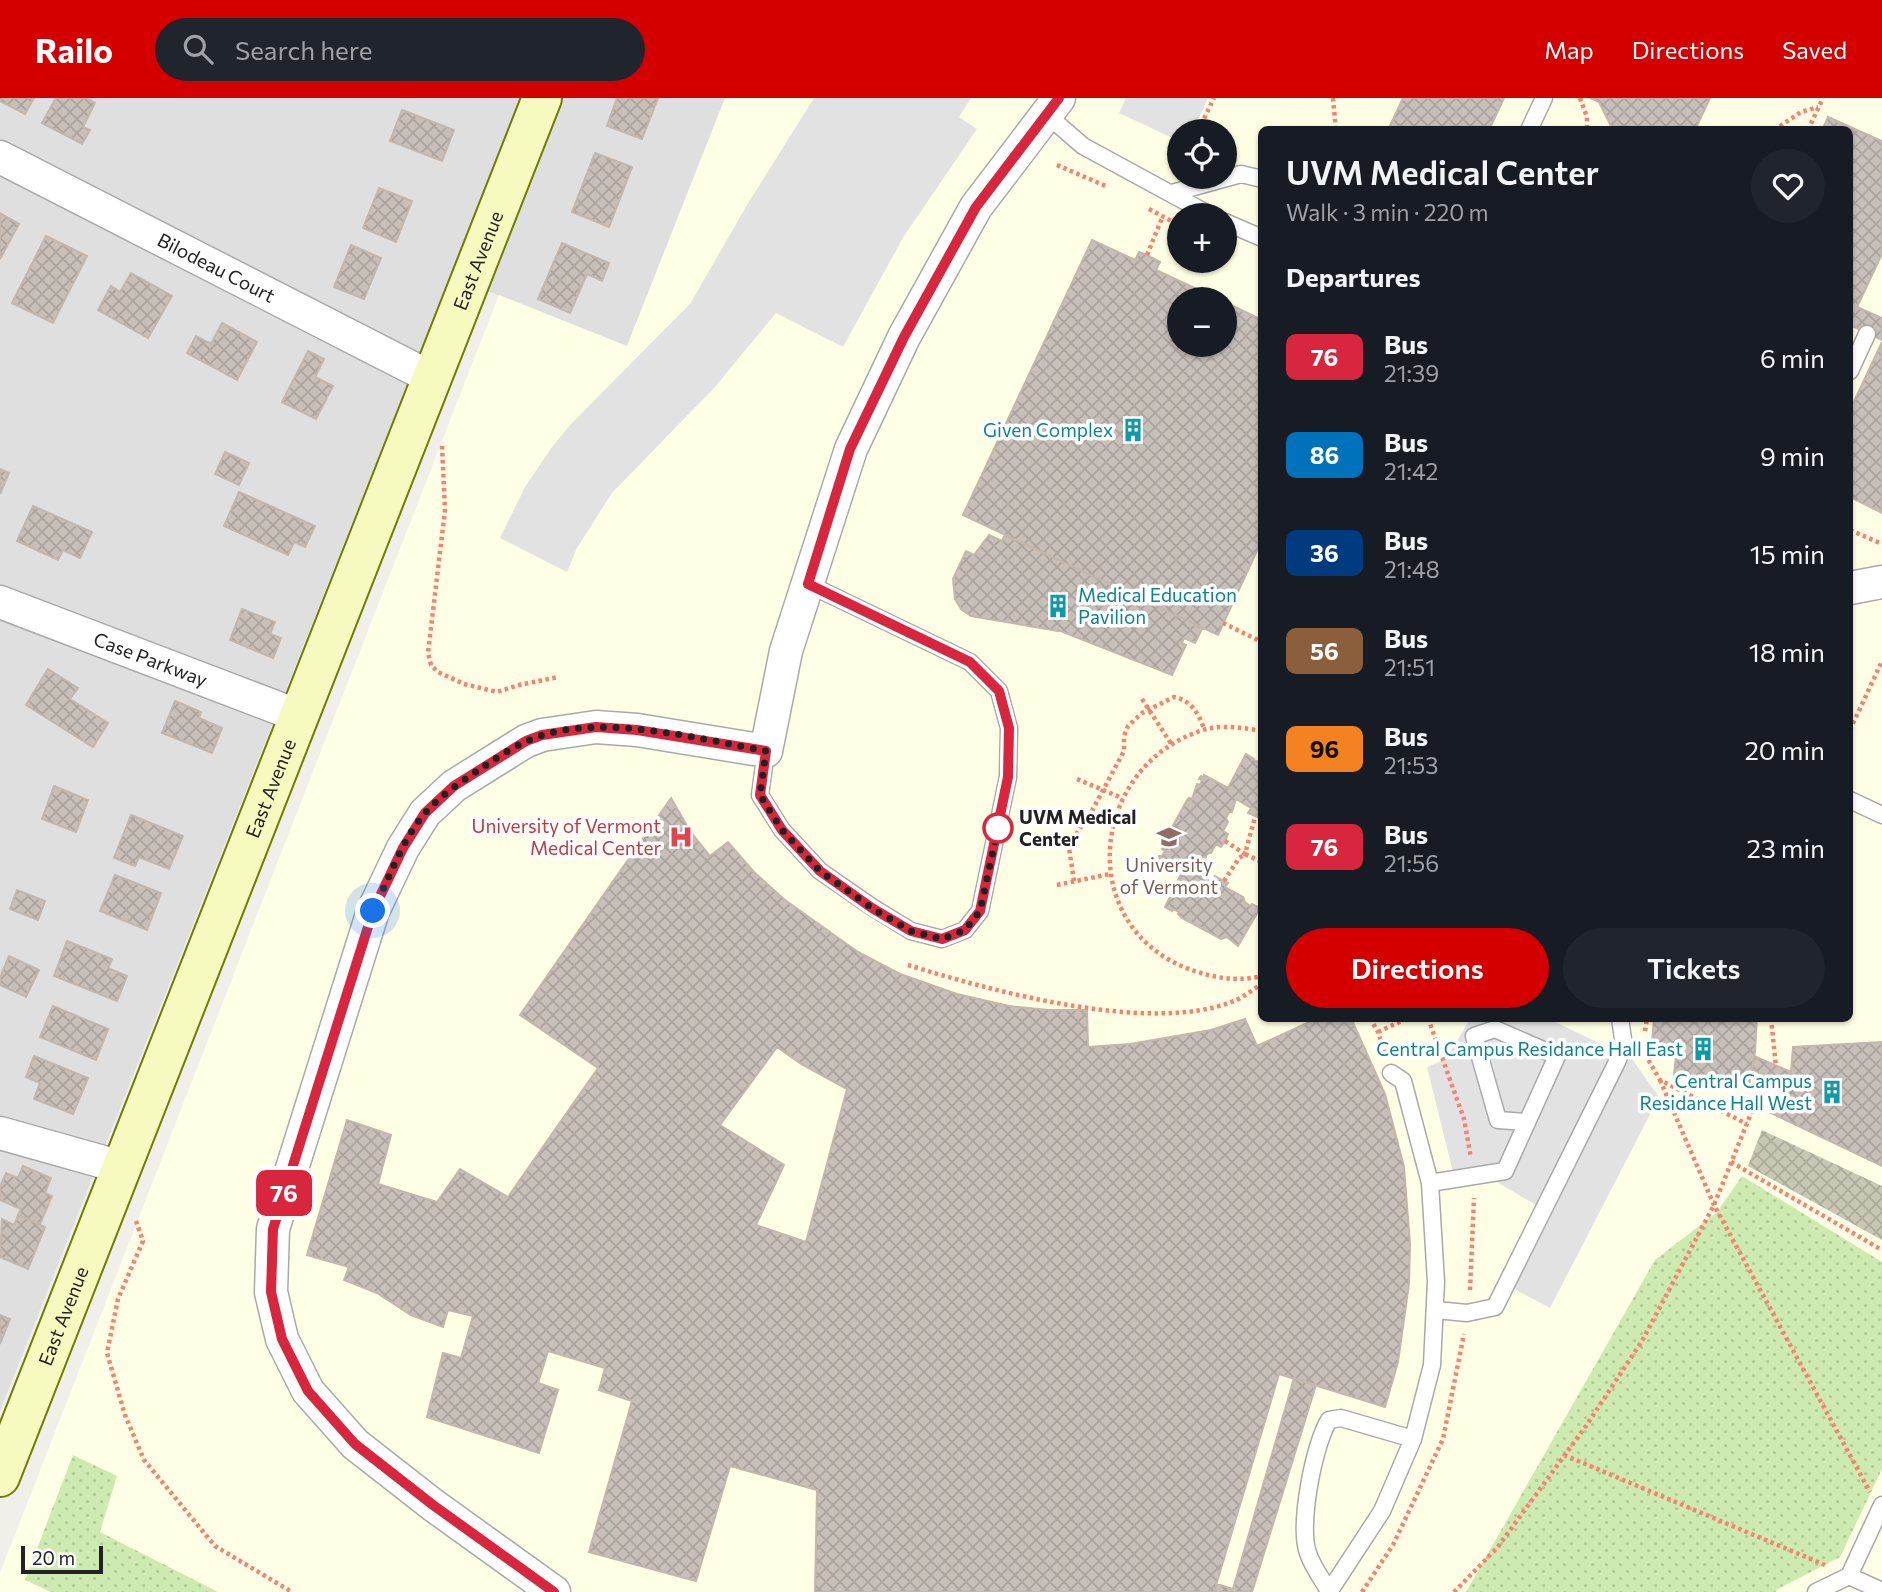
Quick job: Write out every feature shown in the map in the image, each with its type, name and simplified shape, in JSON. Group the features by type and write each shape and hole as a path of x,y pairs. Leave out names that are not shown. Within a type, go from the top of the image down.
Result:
{"main road":[{"name":"East Avenue","path":"0,1477 542,98"}],"street":[{"path":"554,1592 433,1505 355,1444 308,1391 282,1339 271,1292 273,1229 373,911 403,848 425,813 454,786 526,741 542,735 596,727 637,730 766,751 786,652 850,449 904,337 976,207 1052,106"},
{"name":"Bilodeau Court","path":"0,157 432,377"},
{"path":"1853,587 1882,582"},
{"name":"Case Parkway","path":"0,602 299,716"},
{"path":"0,1133 115,1181"}],"lane":[{"path":"1531,126 1544,98"},
{"path":"1052,106 1083,146 1177,203"},
{"path":"1169,200 1241,174 1258,178"},
{"path":"1237,227 1258,236"},
{"path":"1853,364 1867,334"},
{"path":"766,751 760,795 782,830 820,871 872,908 911,931 942,939 965,930 980,911 1008,777 1009,728 999,691 970,662 808,584"},
{"path":"1853,801 1882,815"},
{"path":"1436,1310 1467,1313 1495,1307 1624,1046 1621,1022"},
{"path":"1430,1183 1506,1171 1557,1056 1495,1029 1474,1036 1498,1120 1527,1122"},
{"path":"1391,1073 1403,1081 1430,1183 1436,1310 1432,1365 1413,1439 1382,1511 1329,1592 1308,1553 1303,1528 1314,1461 1324,1429 1329,1420 1341,1418 1413,1439"},
{"path":"1816,1592 1849,1576 1881,1507"},
{"path":"1849,1576 1882,1591"}],"path":[{"path":"1204,119 1214,98"},
{"path":"1333,98 1336,126"},
{"path":"1580,98 1587,117 1587,126"},
{"path":"1810,126 1823,98"},
{"path":"1780,126 1801,113 1818,107"},
{"path":"1057,165 1116,190"},
{"path":"1147,255 1169,200"},
{"path":"1139,203 1167,220"},
{"path":"442,438 445,510 428,653 431,665 438,672 464,684 497,692 558,677"},
{"path":"1853,531 1882,544"},
{"path":"1223,623 1258,640"},
{"path":"1853,724 1882,661"},
{"path":"1074,881 1069,848 1071,842 1124,751 1124,736 1128,726 1149,708 1168,698 1180,698 1199,714 1204,729"},
{"path":"1142,699 1172,745"},
{"path":"1258,730 1240,727 1204,729 1158,753 1139,771 1122,798 1113,819 1109,846 1110,874 1122,910 1144,941 1174,964 1209,977 1246,979 1258,977"},
{"path":"1077,779 1122,798"},
{"path":"1224,881 1245,854 1255,817"},
{"path":"1225,841 1258,861"},
{"path":"1056,885 1110,874"},
{"path":"908,965 981,988 1049,1001 1159,1013 1188,1012 1235,1001 1258,987"},
{"path":"1372,1022 1391,1073"},
{"path":"1378,1032 1399,1022"},
{"path":"1645,1034 1646,1022"},
{"path":"1772,1022 1776,1067"},
{"path":"1645,1046 1645,1057 1660,1080 1714,1205 1881,1507"},
{"path":"1454,1592 1497,1548 1642,1341 1714,1205 1754,1106 1773,1079"},
{"path":"1660,1080 1747,1124"},
{"path":"1731,1162 1882,1250"},
{"path":"115,1181 140,1227 143,1241 118,1299 107,1353 125,1415 144,1460 215,1546 292,1592"},
{"path":"1564,1455 1849,1576"}],"shaded area":[{"path":"0,98 725,98 627,347 450,276 0,1411"},
{"name":"University of Vermont Medical Center","path":"725,98 1882,98 1882,1592 0,1592 0,1573 499,295 627,346"},
{"path":"814,98 971,98 959,117 977,129 904,236 843,347 776,313 715,387 612,493 577,548 567,572 500,538 525,487 552,447 571,424 690,304 747,205"},
{"path":"1126,98 1208,98 1198,119 1167,119 1167,135 1119,113"},
{"path":"1468,1022 1555,1022 1632,1059 1659,1097 1550,1308 1503,1283 1541,1208 1490,1178 1456,1184 1427,1067 1446,1059"},
{"path":"1762,1130 1882,1186 1882,1240 1748,1166"}],"green space":[{"path":"1742,1176 1882,1262 1882,1469 1840,1557 1776,1592 1466,1592 1655,1260 1717,1212"},
{"path":"73,1455 117,1476 100,1532 218,1592 51,1592 25,1580"}],"building":[{"path":"1,98 34,98 25,114 0,101"},
{"path":"56,98 86,98 95,103 83,127 90,130 82,144 42,123"},
{"path":"617,98 658,98 642,139 607,126"},
{"path":"1403,98 1504,98 1491,126 1390,126"},
{"path":"1590,98 1710,98 1697,126 1611,126 1599,102"},
{"path":"402,110 454,130 442,161 390,141"},
{"path":"1828,117 1848,126 1824,126"},
{"path":"1853,128 1882,141 1882,254 1857,307 1882,318 1882,340 1853,326"},
{"path":"595,153 632,167 609,227 572,212"},
{"path":"379,188 412,201 396,242 363,228"},
{"path":"0,213 19,224 0,259"},
{"path":"46,236 87,256 53,323 12,303"},
{"name":"Given Complex","path":"1092,240 1135,260 1139,252 1147,255 1160,262 1156,270 1192,287 1167,287 1167,357 1237,357 1237,308 1258,318 1258,549 1218,635 963,515"},
{"path":"562,243 609,263 602,281 587,274 570,313 538,299"},
{"path":"351,245 381,258 364,299 334,287"},
{"path":"131,273 172,296 148,338 98,310 111,286 120,292"},
{"path":"222,323 257,342 237,380 187,353 196,336 211,344"},
{"path":"1882,342 1882,513 1853,498 1853,404"},
{"path":"308,351 324,359 315,377 333,386 316,419 282,402"},
{"path":"225,452 249,463 239,485 215,474"},
{"path":"0,469 9,473 0,494"},
{"path":"239,492 315,526 305,547 294,542 288,555 224,526"},
{"path":"33,506 92,532 80,558 63,550 58,560 17,541"},
{"name":"Medical Education Pavilion","path":"989,535 1002,541 1005,535 1202,629 1195,643 1184,638 1182,643 1186,645 1172,675 1058,630 971,616 961,609 955,599 953,579 966,551 974,555"},
{"path":"242,609 275,622 270,634 281,638 273,658 230,640"},
{"path":"48,669 78,688 70,699 108,723 93,747 26,705"},
{"path":"175,701 201,712 199,718 222,728 212,753 162,733"},
{"path":"1246,754 1258,762 1258,817 1248,813 1251,808 1236,799 1232,812 1229,812 1226,818 1228,822 1223,831 1228,834 1225,841 1221,847 1216,844 1211,853 1207,854 1201,870 1196,874 1212,881 1215,876 1228,883 1225,887 1243,897 1250,906 1252,904 1258,907 1258,912 1238,946 1227,937 1221,939 1182,918 1179,912 1165,907 1182,872 1160,860 1159,856 1162,856 1165,851 1162,849 1173,836 1170,831 1187,800 1192,799 1197,784 1200,785 1201,776 1203,778 1204,775 1228,788"},
{"path":"54,786 88,800 76,832 42,819"},
{"name":"University of Vermont Medical Center","path":"671,798 690,831 710,856 728,842 754,872 785,900 858,952 900,974 957,994 1009,1006 1087,1010 1088,1047 1130,1044 1211,1030 1245,1019 1257,1046 1309,1022 1353,1022 1385,1094 1404,1167 1410,1244 1409,1284 1398,1362 1385,1407 1279,1374 1214,1592 815,1592 817,1490 730,1466 696,1581 589,1552 632,1401 599,1390 605,1368 548,1351 538,1383 558,1390 539,1453 427,1417 443,1353 461,1358 473,1316 448,1310 443,1327 411,1315 377,1293 344,1280 349,1267 307,1255 347,1120 391,1135 378,1184 437,1202 460,1169 508,1197 598,1068 520,1015","holes":["777,1047 801,1064 847,1089 806,1242 756,1225 784,1165 720,1125"]},
{"path":"131,815 183,836 169,869 139,857 135,866 114,858"},
{"path":"115,875 161,893 147,930 100,911"},
{"path":"17,890 45,901 38,920 10,909"},
{"path":"67,941 112,959 108,968 127,976 117,1001 54,976"},
{"path":"9,956 39,970 26,997 0,985 0,977"},
{"path":"53,1006 108,1029 96,1060 40,1037"},
{"name":"Central Campus Residance Hall East","path":"1654,1022 1757,1022 1749,1086 1674,1075 1676,1056 1651,1054"},
{"name":"Central Campus Residance Hall West","path":"1882,1042 1882,1166 1771,1113 1791,1072 1793,1047"},
{"path":"34,1056 88,1078 73,1114 34,1099 40,1083 26,1077"},
{"path":"1754,1056 1791,1072 1785,1083 1752,1070"},
{"path":"23,1166 51,1178 45,1193 52,1196 40,1224 18,1215 21,1209 0,1200 0,1187 6,1173 18,1178"},
{"path":"18,1215 45,1227 28,1269 0,1257 2,1219 14,1225"},
{"path":"0,1315 10,1319 0,1344"},
{"path":"1294,1378 1316,1385 1252,1592 1214,1592 1217,1584 1233,1589"}],"bus line":[{"name":"76","path":"554,1592 433,1505 355,1444 308,1391 282,1339 271,1292 273,1229 373,911 403,848 425,813 454,786 526,741 542,735 596,727 637,730 766,751 760,795 782,830 820,871 872,908 911,931 942,939 965,930 980,911 1008,777 1009,728 999,691 986,675 970,662 808,584 850,449 904,337 976,207 1059,98"}],"place":[{"name":"Given Complex","path":"1133,430"},
{"name":"Medical Education Pavilion","path":"1058,606"},
{"name":"UVM Medical Center","path":"998,828"},
{"name":"University of Vermont Medical Center","path":"681,837"},
{"name":"University of Vermont","path":"1169,837"},
{"name":"Central Campus Residance Hall East","path":"1703,1049"},
{"name":"Central Campus Residance Hall West","path":"1832,1092"}],"route":[{"path":"373,911 403,848 425,813 454,786 526,741 542,735 596,727 637,730 766,751 760,795 782,830 820,871 872,908 911,931 942,939 965,930 980,911 998,828"}]}
